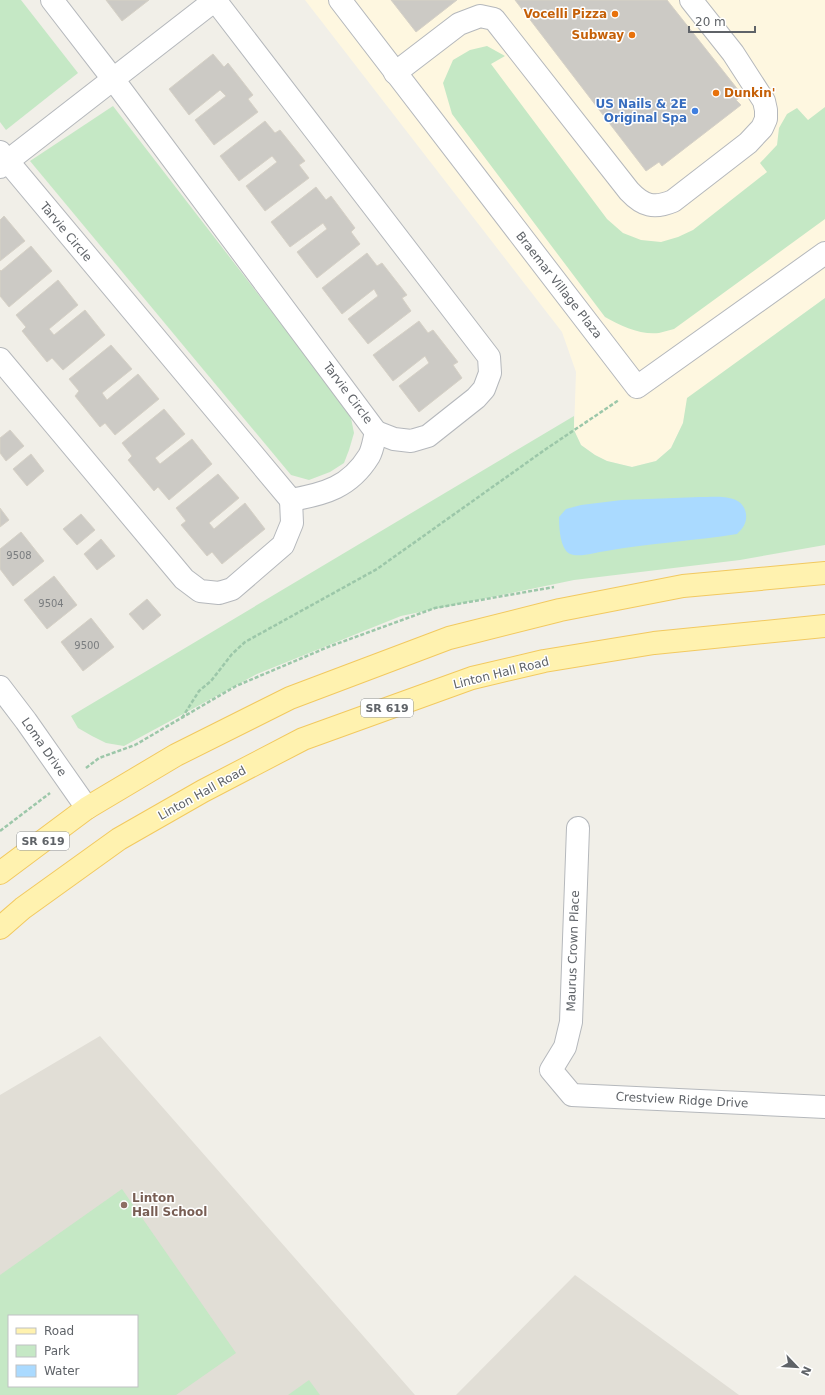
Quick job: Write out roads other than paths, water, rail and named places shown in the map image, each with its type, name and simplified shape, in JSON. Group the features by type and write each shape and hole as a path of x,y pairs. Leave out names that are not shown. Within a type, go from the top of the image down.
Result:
{"main road":[{"name":"SR 619","path":"0,873 87,808 176,755 290,698 449,638 560,610 683,586 825,573"},
{"name":"Linton Hall Road","path":"0,928 23,908 119,839 203,791 303,739 472,678 544,661 654,643 825,626"}],"street":[{"name":"Tarvie Circle","path":"52,0 113,79 376,432 370,454 356,473 338,488 316,496 291,500 2,160 113,79"},
{"path":"113,79 215,0 489,357 490,373 484,389 476,398 428,436 411,441 394,439 376,432"},
{"name":"Braemar Village Plaza","path":"340,0 637,387 825,253"},
{"path":"395,73 459,24 480,16 494,19 629,191 644,203 658,206 673,201 748,143 762,128 766,119 764,101 733,53 690,0"},
{"path":"0,359 184,579 200,592 219,593 232,589 283,545 292,523 291,500"},
{"name":"Loma Drive","path":"0,687 26,721 87,808"},
{"name":"Maurus Crown Place","path":"551,1070 565,1047 570,1022 578,828"},
{"name":"Crestview Ridge Drive","path":"551,1070 572,1095 825,1107"}],"water":[{"path":"721,497 734,499 740,502 744,507 746,514 746,520 743,527 737,534 639,546 583,555 570,554 564,548 562,543 559,517 566,509 581,505 622,500"}],"place":[{"name":"Vocelli Pizza","path":"615,14"},
{"name":"Subway","path":"632,35"},
{"name":"Dunkin'","path":"716,93"},
{"name":"US Nails & 2E Original Spa","path":"695,111"},
{"name":"Linton Hall School","path":"124,1205"}]}
